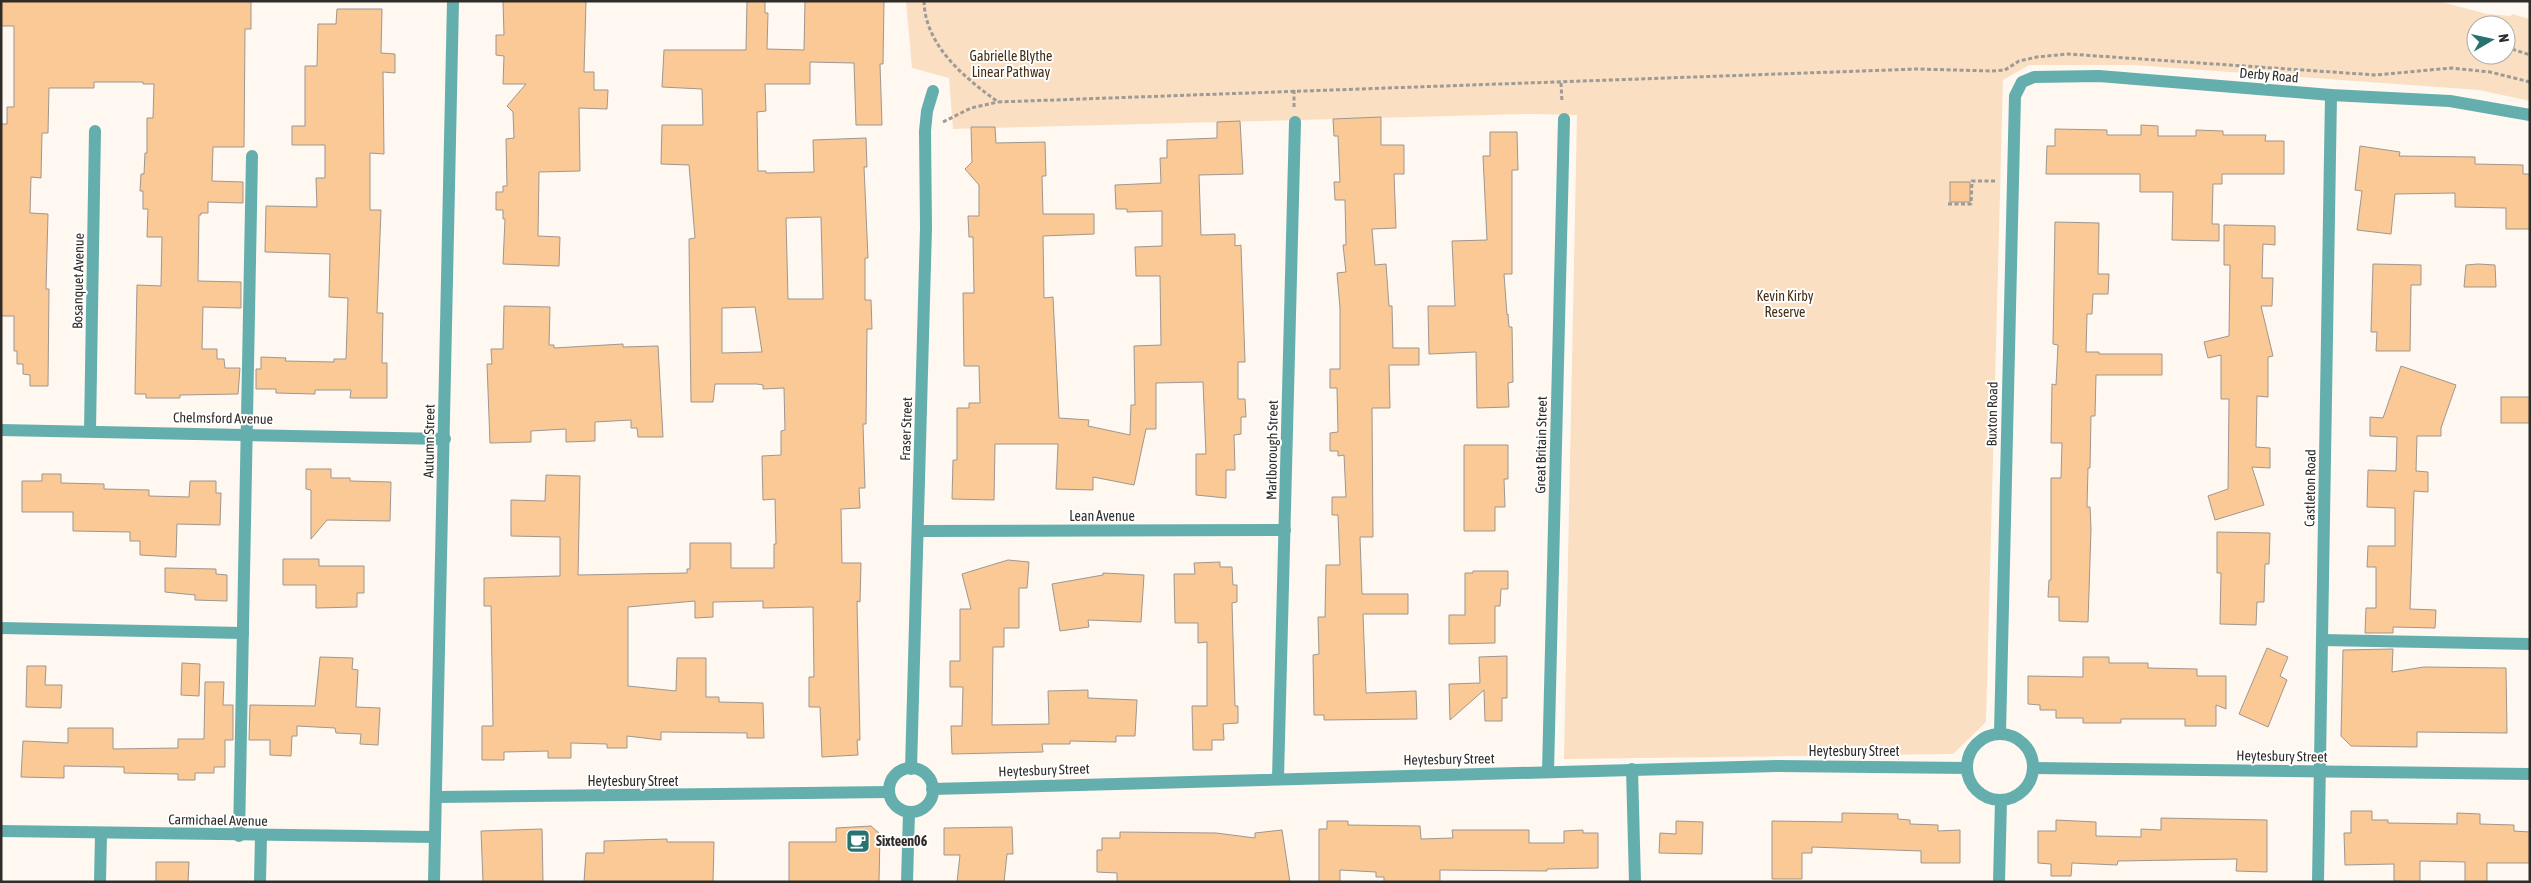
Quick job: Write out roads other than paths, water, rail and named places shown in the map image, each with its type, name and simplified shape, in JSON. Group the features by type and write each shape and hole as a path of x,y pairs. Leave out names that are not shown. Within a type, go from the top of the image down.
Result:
{"street":[{"name":"Autumn Street","path":"434,882 454,1"},
{"name":"Derby Road","path":"2015,96 2022,82 2034,77 2099,76 2332,95 2450,101 2530,115"},
{"name":"Fraser Street","path":"912,768 926,228 925,131 927,111 933,91"},
{"name":"Castleton Road","path":"2318,882 2332,95"},
{"name":"Buxton Road","path":"2000,733 2015,96"},
{"name":"Great Britain Street","path":"1548,772 1564,118"},
{"name":"Marlborough Street","path":"1278,778 1295,122"},
{"name":"Bosanquet Avenue","path":"90,431 95,131"},
{"path":"239,836 252,156"},
{"name":"Chelmsford Avenue","path":"1,430 247,433 445,439"},
{"name":"Lean Avenue","path":"918,531 1285,530"},
{"path":"1,628 243,633"},
{"path":"2322,640 2530,644"},
{"path":"2000,733 2018,738 2032,755 2033,768 2028,785 2016,796 2001,800 1981,794 1969,778 1966,768 1970,751 1981,739 2000,733"},
{"name":"Heytesbury Street","path":"932,789 1278,778 1777,766 1966,768"},
{"path":"912,768 928,777 932,789 929,803 916,812 909,812 893,803 889,792 893,778 898,773 912,768"},
{"name":"Heytesbury Street","path":"2033,768 2530,774"},
{"path":"1632,770 1635,882"},
{"name":"Heytesbury Street","path":"436,797 889,792"},
{"path":"1999,882 2001,800"},
{"path":"907,882 909,812"},
{"name":"Carmichael Avenue","path":"1,832 436,837"},
{"path":"100,882 101,834"},
{"path":"260,882 261,836"}],"place":[{"name":"Sixteen06","path":"858,841"}],"park label":[{"name":"Gabrielle Blythe Linear Pathway","path":"1011,64"},
{"name":"Kevin Kirby Reserve","path":"1785,304"}]}
